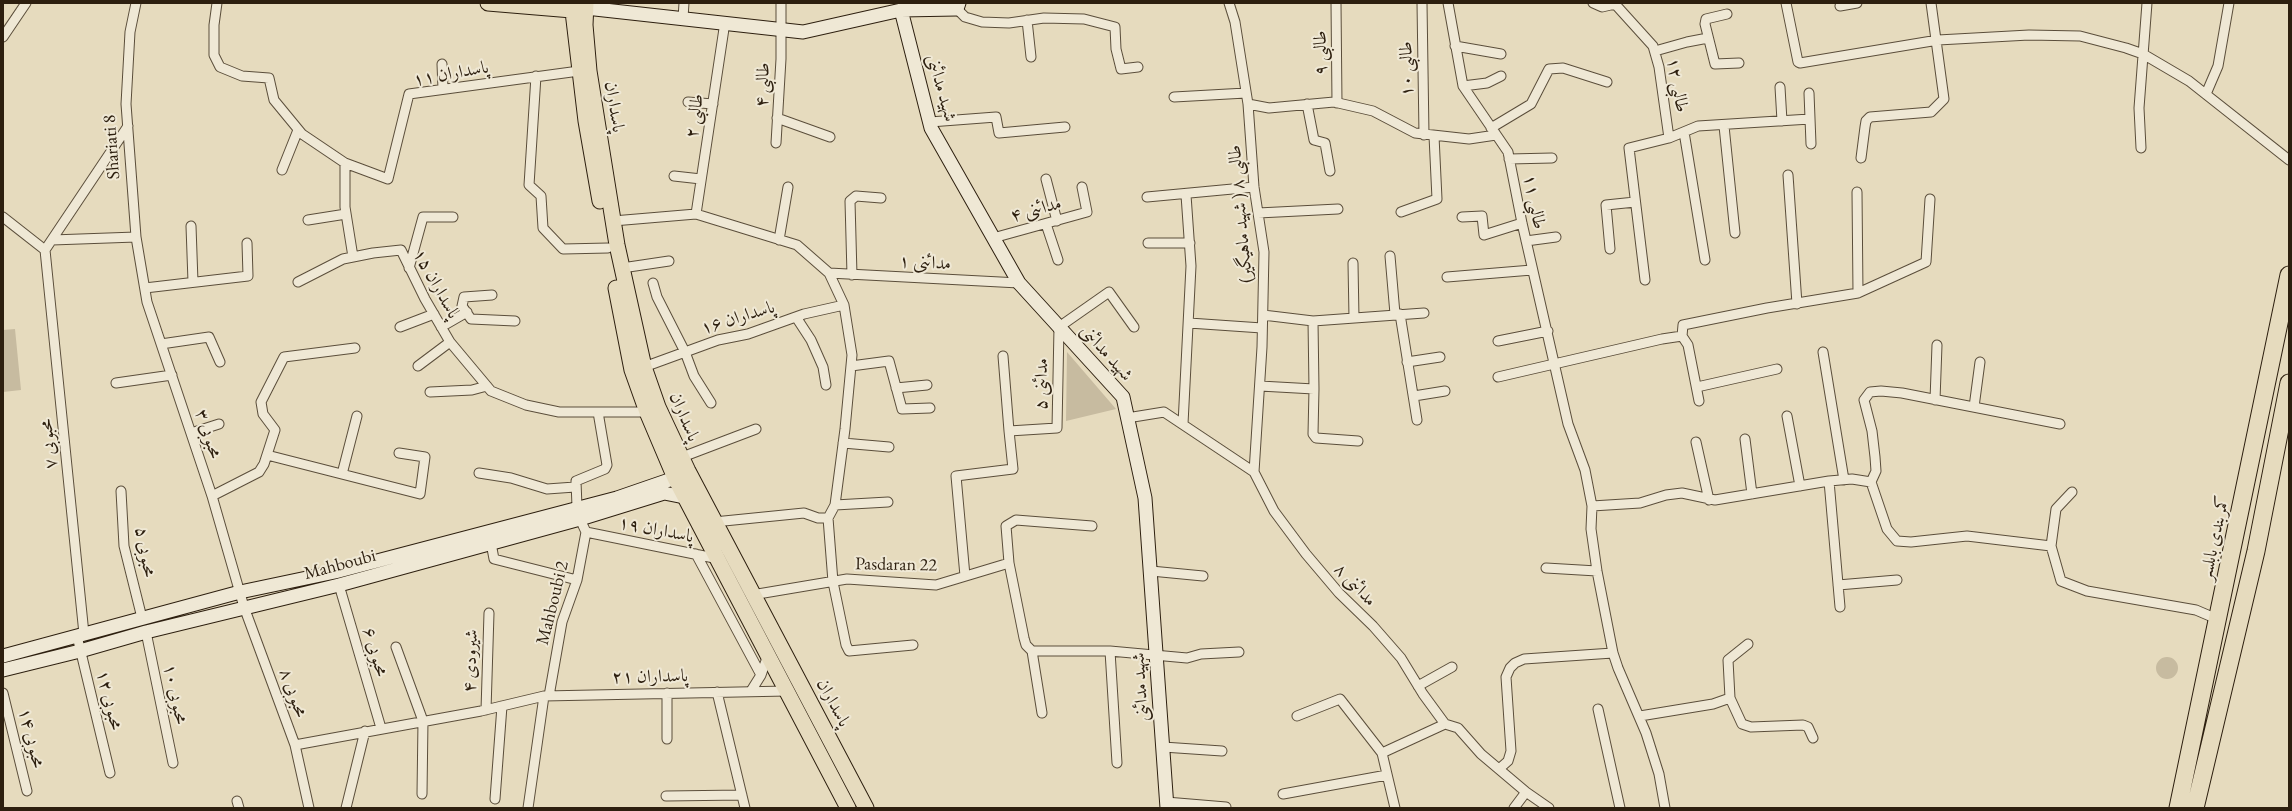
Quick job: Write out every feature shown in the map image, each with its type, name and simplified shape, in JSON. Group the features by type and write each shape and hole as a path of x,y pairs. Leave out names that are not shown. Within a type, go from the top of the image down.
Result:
{"highway":[{"name":"کمربندی بابلسر","path":"2178,808 2289,275"},
{"path":"2195,808 2256,551 2289,383"}],"main road":[{"path":"488,3 578,5"},
{"name":"پاسداران","path":"578,5 579,71 608,248 632,370 647,412 675,460"},
{"name":"پاسداران","path":"578,5 622,268 644,367 675,460 681,474 714,522 866,808"},
{"name":"پاسداران","path":"681,474 684,497 719,559 848,808"}],"street":[{"path":"3,37 26,3"},
{"name":"Shariati 8","path":"136,3 130,39 126,104 136,237 145,288"},
{"path":"217,3 214,24 214,56 220,66 242,76 269,78 274,100 298,130 345,163 346,214 353,257"},
{"path":"683,18 684,3"},
{"name":"طالبی ۴","path":"776,143 781,59 781,3"},
{"name":"طالبی ۸ ( شهید ماهیگیر)","path":"1229,3 1235,22 1248,104 1254,187 1264,252 1260,386 1254,472"},
{"name":"طالبی ۹","path":"1336,3 1337,103"},
{"name":"طالبی ۱۰","path":"1401,212 1436,199 1429,135 1422,3"},
{"name":"طالبی ۱۱","path":"1448,3 1463,86 1508,152 1532,270 1548,331 1568,424 1585,470 1592,506 1592,529 1597,571 1613,653 1618,668 1640,716 1659,774 1665,808"},
{"name":"طالبی ۱۲","path":"1593,3 1602,7 1615,4 1653,46 1660,67 1669,138"},
{"path":"1786,3 1798,62 1800,63 1938,40 2029,35 2080,36 2143,54 2189,81 2289,160"},
{"path":"1840,6 1857,3"},
{"path":"1861,158 1866,120 1870,118 1931,112 1944,99 1938,40 1931,3"},
{"path":"2141,148 2139,108 2147,3"},
{"path":"2206,94 2218,66 2229,3"},
{"path":"578,5 804,32 900,7 958,6 965,18 982,22 1009,23 1044,18 1084,19 1115,27 1116,49 1122,69 1138,67"},
{"name":"شهید مدائنی","path":"900,7 930,122 1019,284 1123,397 1145,498 1167,805"},
{"path":"1727,14 1706,19 1705,21 1708,38 1715,64 1739,63"},
{"path":"1028,20 1032,57"},
{"name":"طالبی ۲","path":"696,214 725,22"},
{"path":"1655,51 1708,38"},
{"path":"1456,46 1501,54"},
{"path":"442,64 442,89"},
{"path":"1248,104 1269,108 1307,104 1337,103 1373,111 1415,133 1469,139 1493,132 1531,104 1549,69 1563,68 1607,82"},
{"name":"پاسداران ۱۱","path":"345,163 388,179 410,94 579,71"},
{"path":"536,76 529,185 541,196 543,228 563,249 608,248"},
{"path":"1463,86 1487,83 1501,76"},
{"path":"1780,87 1782,121"},
{"path":"1174,97 1246,93"},
{"path":"1809,93 1811,144"},
{"path":"688,102 713,104"},
{"path":"1307,104 1314,140 1325,143 1330,171"},
{"path":"930,122 996,117 999,133 1064,127"},
{"path":"777,118 830,137"},
{"path":"1645,280 1629,148 1669,138 1698,126 1724,126 1810,119"},
{"path":"3,217 45,250 128,126"},
{"path":"1724,126 1735,233"},
{"path":"282,170 298,130"},
{"path":"1684,132 1705,260"},
{"path":"1510,160 1552,158"},
{"path":"1788,175 1797,304"},
{"path":"674,176 701,179"},
{"path":"1046,179 1056,221"},
{"name":"مدائنی ۴","path":"993,238 1087,212 1082,187"},
{"path":"1147,197 1186,195 1254,187"},
{"path":"779,240 788,188"},
{"path":"1857,192 1858,293"},
{"path":"1183,424 1191,266 1186,195"},
{"path":"852,275 850,201 856,196 881,198"},
{"path":"1699,401 1688,345 1682,336 1683,325 1767,308 1858,293 1926,262 1930,199"},
{"path":"1610,249 1606,205 1635,202"},
{"path":"1258,213 1338,209"},
{"path":"308,220 346,214"},
{"path":"613,220 696,214 797,245 829,273 844,305 852,355 844,442 835,505 828,518 833,582 846,645 849,651 912,645"},
{"path":"409,268 423,218 452,216"},
{"path":"1462,217 1482,216 1484,235 1522,223"},
{"path":"1046,224 1058,260"},
{"path":"191,226 194,282"},
{"path":"52,240 136,237"},
{"path":"1526,240 1556,237"},
{"path":"145,288 248,276 247,243"},
{"path":"1148,243 1190,243"},
{"name":"محبوبی ۷","path":"45,250 81,635"},
{"name":"پاسداران ۱۵","path":"298,282 343,259 373,253 401,250 409,268 450,342 487,386"},
{"path":"1390,256 1398,314 1414,396 1417,420"},
{"path":"622,268 669,261"},
{"path":"1353,263 1354,318"},
{"path":"1447,277 1532,270"},
{"name":"مدائنی ۱","path":"829,273 1019,284"},
{"path":"654,284 657,297 694,376 711,403"},
{"name":"محبوبی ۳","path":"145,288 147,302 212,496 240,592"},
{"path":"1059,327 1109,292 1134,327"},
{"path":"492,295 464,297 462,306 471,319 515,321"},
{"name":"پاسداران ۱۶","path":"644,367 718,340 748,334 796,317 844,305"},
{"path":"441,327 467,312"},
{"path":"1263,315 1314,321 1424,313"},
{"path":"400,327 434,314"},
{"path":"796,317 811,340 823,367 826,385"},
{"path":"1314,321 1313,434 1321,439 1358,441"},
{"path":"1189,323 1262,328"},
{"name":"مدائنی ۵","path":"1009,431 1057,428 1059,327"},
{"path":"1498,341 1548,331"},
{"path":"1498,377 1554,362 1662,338 1682,336"},
{"path":"161,344 209,337 220,362"},
{"path":"418,366 450,342"},
{"path":"1935,400 1937,345"},
{"path":"212,496 259,472 267,455 275,430 263,414 261,402 284,357 355,348"},
{"path":"1823,352 1844,480"},
{"path":"965,576 956,476 1014,470 1009,431 1003,356"},
{"path":"1407,362 1440,357"},
{"path":"851,366 889,362 902,409 930,408"},
{"path":"1974,407 1980,362"},
{"path":"1697,387 1777,369"},
{"path":"116,383 172,376"},
{"path":"896,388 926,385"},
{"path":"430,392 472,390 487,386 491,391 526,405 559,412 647,412"},
{"path":"1260,386 1314,389"},
{"path":"1414,396 1445,391"},
{"path":"2051,546 1967,536 1911,542 1897,541 1887,529 1871,482 1876,471 1872,431 1864,400 1870,392 1881,391 2060,424"},
{"path":"586,532 579,513 575,487 579,479 605,469 607,465 598,412"},
{"name":"مدائنی ۸","path":"1127,418 1164,412 1254,472 1274,511 1306,554 1339,593 1374,626 1401,658 1418,686 1445,724 1458,728 1481,754 1526,792 1549,808"},
{"path":"342,474 357,416"},
{"path":"1787,416 1800,486"},
{"path":"191,433 219,424"},
{"path":"675,460 756,429"},
{"path":"1745,439 1752,494"},
{"path":"844,442 890,447"},
{"path":"1696,442 1709,500"},
{"path":"267,455 420,494 425,457 399,453"},
{"path":"479,473 511,478 547,489 575,487"},
{"name":"Mahboubi","path":"3,670 244,607 339,585 491,543 579,513 681,474"},
{"path":"1592,506 1640,503 1666,495 1682,494 1709,500 1829,481 1844,480 1871,482"},
{"path":"1829,481 1840,607"},
{"name":"محبوبی ۵","path":"121,491 124,546 142,618"},
{"path":"2072,492 2056,509 2051,546 2061,581 2087,591 2196,610 2210,616"},
{"name":"Mahboubi","path":"3,656 240,592 335,572 664,493 684,497"},
{"path":"835,505 888,502"},
{"path":"714,522 804,513 818,518 828,518"},
{"path":"1042,713 1032,651 1026,645 1009,563 1006,526 1016,520 1092,526"},
{"name":"پاسداران ۱۹","path":"586,532 719,559"},
{"name":"Mahboubi 2","path":"528,808 547,696 562,622 577,580 586,532"},
{"path":"491,543 494,559 577,580"},
{"path":"696,554 760,675"},
{"name":"Pasdaran 22","path":"752,595 847,580 936,585 1009,563"},
{"path":"1546,568 1597,571"},
{"path":"1151,571 1202,576"},
{"path":"1838,585 1897,580"},
{"name":"محبوبی ۶","path":"339,585 381,728"},
{"name":"محبوبی ۸","path":"240,592 244,607 295,745 309,808"},
{"name":"شیرودی ۴","path":"486,710 489,613"},
{"name":"محبوبی ۱۰","path":"146,632 173,763"},
{"name":"محبوبی ۱۲","path":"81,635 80,651 110,773"},
{"path":"1748,644 1728,660 1730,698 1742,724 1751,727 1803,724 1808,727 1813,738"},
{"path":"396,647 422,722 422,794"},
{"path":"1032,651 1110,651 1187,658 1201,654 1239,652"},
{"path":"1110,651 1117,763"},
{"path":"1499,769 1508,761 1512,751 1506,677 1510,668 1515,663 1524,659 1613,653"},
{"path":"751,691 760,675 768,655"},
{"path":"1418,686 1452,667"},
{"name":"پاسداران ۲۱","path":"295,745 381,728 486,710 547,696 787,691"},
{"path":"717,692 745,808"},
{"name":"محبوبی ۱۴","path":"3,693 27,791"},
{"path":"667,693 667,739"},
{"path":"1640,716 1713,704 1730,698"},
{"path":"1297,716 1340,699 1382,753 1395,808"},
{"path":"495,799 502,706"},
{"path":"1598,709 1620,808"},
{"path":"1382,753 1445,724"},
{"path":"346,808 365,732"},
{"path":"1163,747 1222,752"},
{"path":"1282,794 1387,775"},
{"path":"1514,808 1526,792"},
{"path":"666,796 742,795"},
{"path":"1167,805 1226,807"}],"shaded area":[{"path":"15,329 21,390 3,392 3,330"},
{"path":"1067,352 1116,409 1066,421"},
{"path":"2167,657 2175,660 2178,668 2175,676 2167,679 2159,676 2156,668 2159,660"}]}
